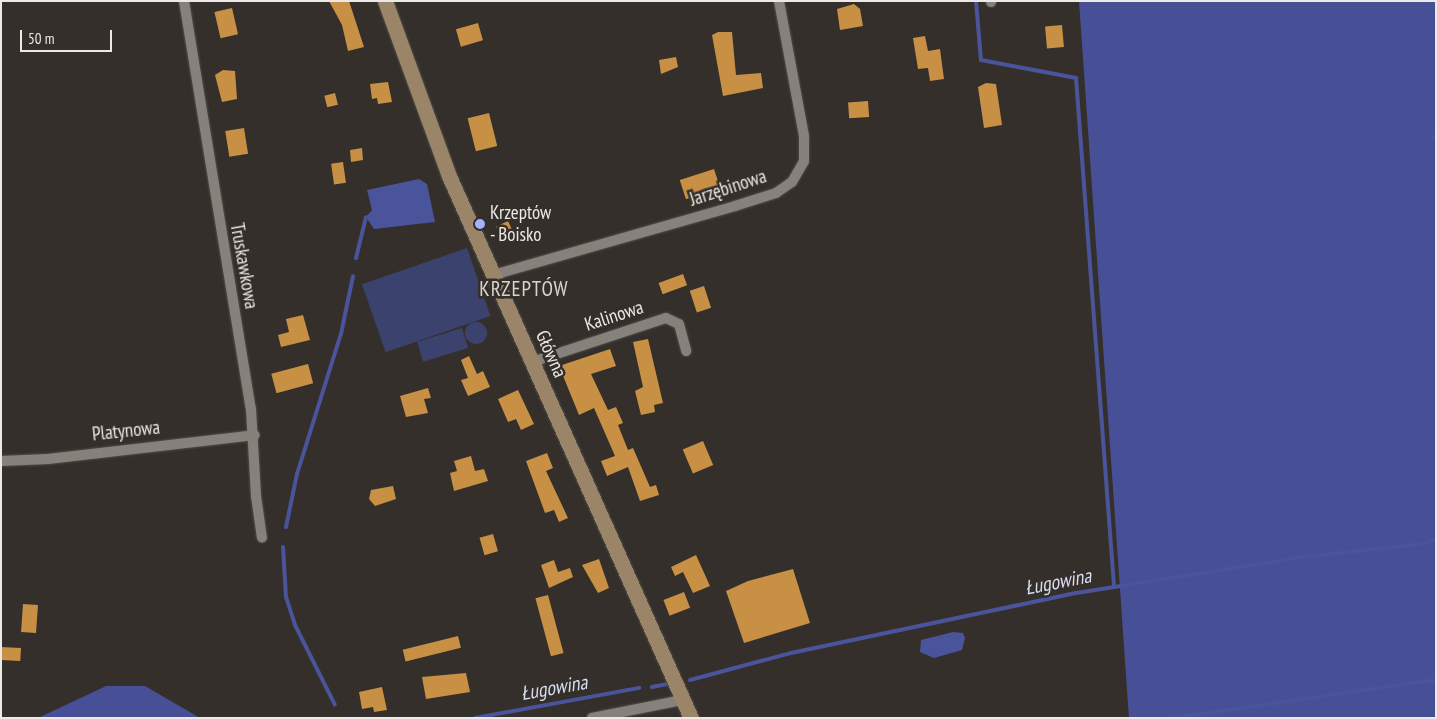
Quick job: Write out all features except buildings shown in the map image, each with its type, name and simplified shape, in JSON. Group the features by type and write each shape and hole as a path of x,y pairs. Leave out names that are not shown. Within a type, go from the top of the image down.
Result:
{"street":[{"name":"Truskawkowa","path":"184,1 255,435 256,496 262,538"},
{"name":"Główna","path":"385,1 432,135 692,718"},
{"name":"Jarzębinowa","path":"493,275 754,200 792,182 804,162 804,136 779,1"},
{"name":"Kalinowa","path":"532,362 666,318 679,324 686,351"},
{"name":"Platynowa","path":"1,461 48,459 255,435"},
{"path":"592,718 683,700"}],"shaded area":[{"path":"1079,1 1436,1 1436,718 1129,718"},
{"path":"419,179 427,184 435,222 374,229 366,217 372,210 367,190"},
{"path":"467,248 490,316 385,352 362,284"},
{"path":"476,322 484,325 487,333 484,341 476,344 468,341 465,333 468,325"},
{"path":"462,328 468,348 423,362 417,342"},
{"path":"953,632 963,633 965,638 962,650 934,658 920,652 921,640"},
{"path":"106,686 145,686 200,718 38,718"}],"waterway":[{"path":"976,1 981,60 1076,78 1114,586"},
{"path":"356,258 366,217"},
{"path":"286,527 297,474 341,334 353,276"},
{"name":"Ługowina","path":"690,680 791,653 1070,594 1303,557 1421,544 1436,539"},
{"path":"283,547 286,597 295,625 335,705"},
{"path":"1171,718 1436,680"},
{"name":"Ługowina","path":"652,687 668,684"},
{"name":"Ługowina","path":"475,718 639,688"}],"place":[{"name":"Krzeptów - Boisko","path":"480,224"}],"district":[{"name":"KRZEPTÓW","path":"524,289"}]}
